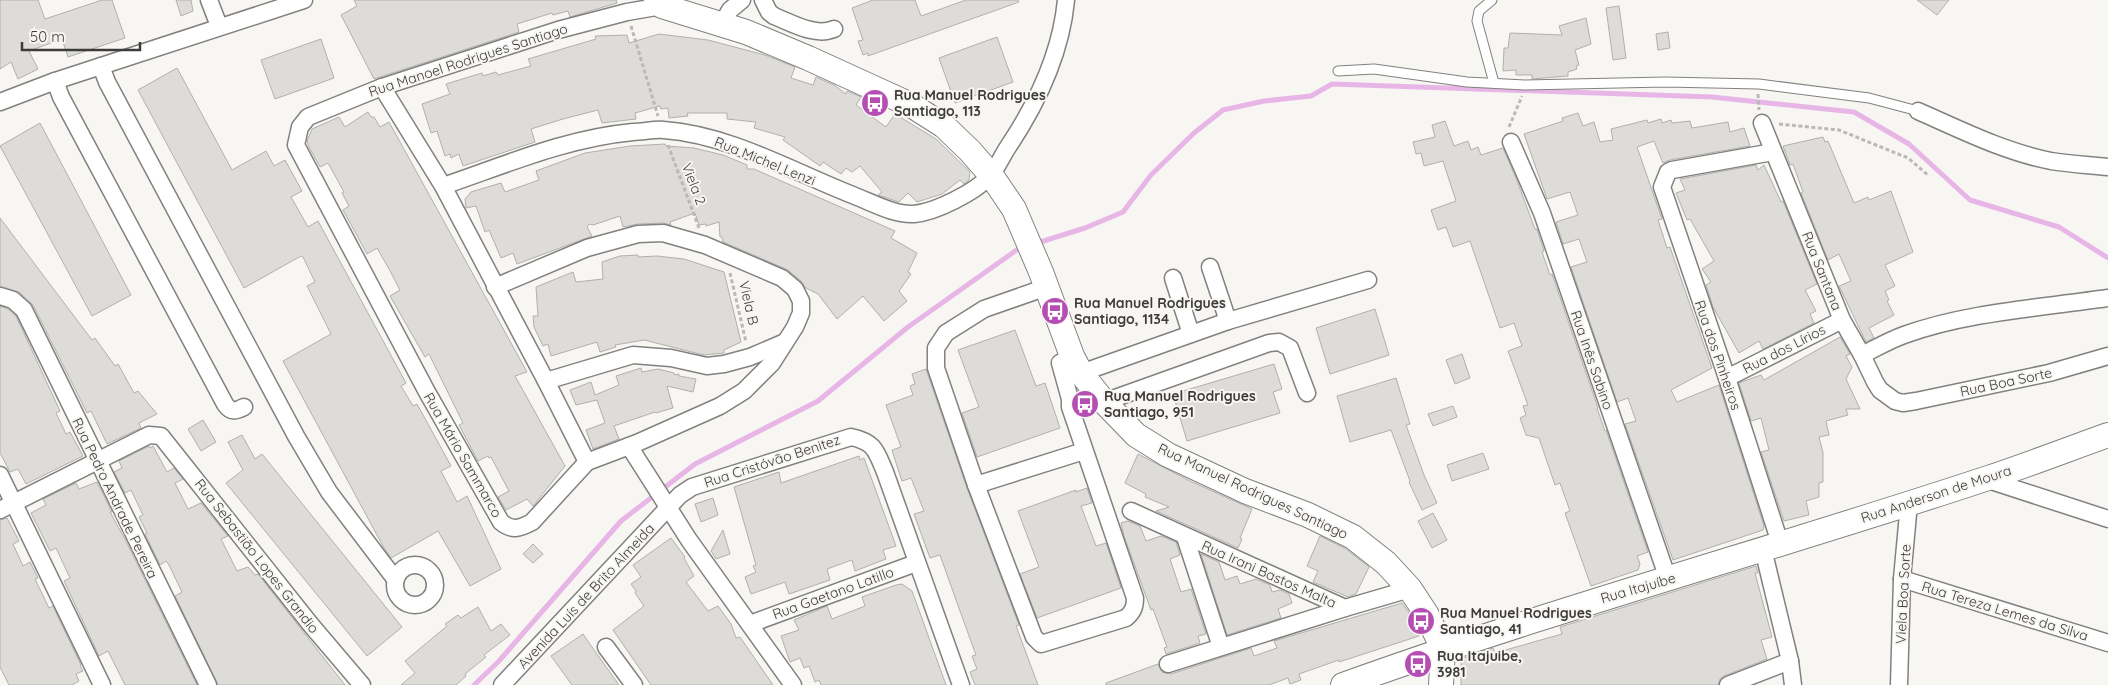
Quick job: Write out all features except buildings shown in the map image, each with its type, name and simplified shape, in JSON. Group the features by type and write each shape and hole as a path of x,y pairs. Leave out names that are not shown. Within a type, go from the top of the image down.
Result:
{"main road":[{"name":"Rua Manoel Rodrigues Santiago","path":"659,3 722,24 808,58 911,105 944,126 991,175 1014,209 1044,279"},
{"name":"Rua Manuel Rodrigues Santiago","path":"1044,279 1077,364 1104,402 1136,435 1168,455 1245,491 1308,516 1353,537 1386,563 1410,589 1426,614 1443,649 1441,685"},
{"name":"Rua Anderson de Moura","path":"1771,546 1985,479 2108,435"},
{"name":"Rua Itajuíbe","path":"1343,685 1443,649 1581,604 1771,546"}],"street":[{"path":"209,0 219,26"},
{"path":"0,102 55,81 219,26 304,0"},
{"path":"722,24 730,10 742,0"},
{"path":"763,0 769,12 774,16 816,32 826,32 834,29"},
{"name":"Rua Michel Lenzi","path":"443,186 577,142 608,135 662,130 690,133 716,140 758,155 823,184 894,211 913,214 945,204 974,189 991,175 1028,117 1046,79 1060,42 1066,0"},
{"name":"Rua Manoel Rodrigues Santiago","path":"296,146 300,128 308,117 382,87 558,30 659,3"},
{"path":"101,66 107,82 328,492 395,579"},
{"path":"55,81 61,97 225,404 232,411 236,411 244,406"},
{"path":"382,87 443,186 495,287 546,381 587,462 629,446 720,406 744,391 772,363 801,313 801,301 795,289 782,278 705,245 663,233 638,234 587,248 495,287"},
{"path":"1918,111 2012,150 2051,161 2108,167"},
{"name":"Rua Santana","path":"1762,123 1842,320 1880,390 1895,401 1903,404"},
{"name":"Rua Inês Sabino","path":"1510,136 1542,213 1668,579"},
{"name":"Rua Mário Sammarco","path":"296,146 427,392 500,522 513,529 521,528 532,522 587,462"},
{"name":"Rua dos Pinheiros","path":"1773,152 1672,170 1668,172 1662,187 1664,198 1727,378 1771,546 1793,685"},
{"path":"1210,267 1228,321"},
{"path":"1173,278 1191,334"},
{"path":"1044,279 984,309 946,333 936,348 936,368 976,485 1037,642 1041,644 1126,618 1132,613 1135,598 1084,451 1070,407 1070,399 1060,363 1077,364 1191,334 1228,321 1368,280"},
{"name":"Rua Pedro Andrade Pereira","path":"0,296 13,300 24,310 208,685"},
{"path":"1862,355 1902,336 1929,327 2006,313 2108,298"},
{"name":"Rua dos Lírios","path":"1727,378 1842,320"},
{"path":"546,381 633,355 671,358 707,366 750,357 785,342"},
{"path":"1104,402 1279,342 1290,348 1307,393"},
{"name":"Rua Boa Sorte","path":"1903,404 2050,373 2108,356"},
{"name":"Rua Sebastião Lopes Grandio","path":"98,461 149,435 157,434 164,439 311,625 362,685"},
{"name":"Rua Cristóvão Benitez","path":"665,502 692,487 840,439 850,437 869,442 875,449 885,472 961,685"},
{"path":"629,446 690,540 793,685"},
{"path":"976,485 1084,451"},
{"path":"7,506 98,461"},
{"path":"0,475 7,506 102,685"},
{"path":"1985,479 2108,519"},
{"name":"Avenida Luís de Brito Almeida","path":"502,685 665,502"},
{"name":"Viela Boa Sorte","path":"1899,685 1902,579 1909,504"},
{"name":"Rua Irani Bastos Malta","path":"1131,512 1345,608 1410,589"},
{"path":"1185,537 1221,647"},
{"name":"Rua Gaetano Latillo","path":"750,624 916,563"},
{"name":"Rua Tereza Lemes da Silva","path":"1902,579 2108,643"},
{"path":"1168,664 1345,608"},
{"path":"606,647 634,685"},
{"path":"1728,685 1790,661"}],"lane":[{"path":"1492,0 1479,11 1477,21 1494,83"},
{"path":"1338,71 1374,70 1467,82 1525,85 1666,82 1759,84 1868,98 1918,111"}],"path":[{"name":"Viela 2","path":"627,12 662,130 705,245"},
{"path":"1510,136 1524,90"},
{"path":"1762,123 1840,130 1908,158 1928,176"},
{"name":"Viela B","path":"726,254 750,357"}],"waterway":[{"path":"1034,244 1085,228 1123,212 1151,175 1194,133 1223,110 1264,101 1311,96 1332,84 1712,97 1854,112 1909,144 1970,200 2059,227 2108,258"},
{"path":"474,685 499,661 621,521 695,464 818,401 908,327 1018,249 1024,247"}],"place":[{"name":"Rua Manuel Rodrigues Santiago, 113","path":"875,103"},
{"name":"Rua Manuel Rodrigues Santiago, 1134","path":"1055,311"},
{"name":"Rua Manuel Rodrigues Santiago, 951","path":"1085,404"},
{"name":"Rua Manuel Rodrigues Santiago, 41","path":"1421,621"},
{"name":"Rua Itajuibe, 3981","path":"1418,664"}]}
